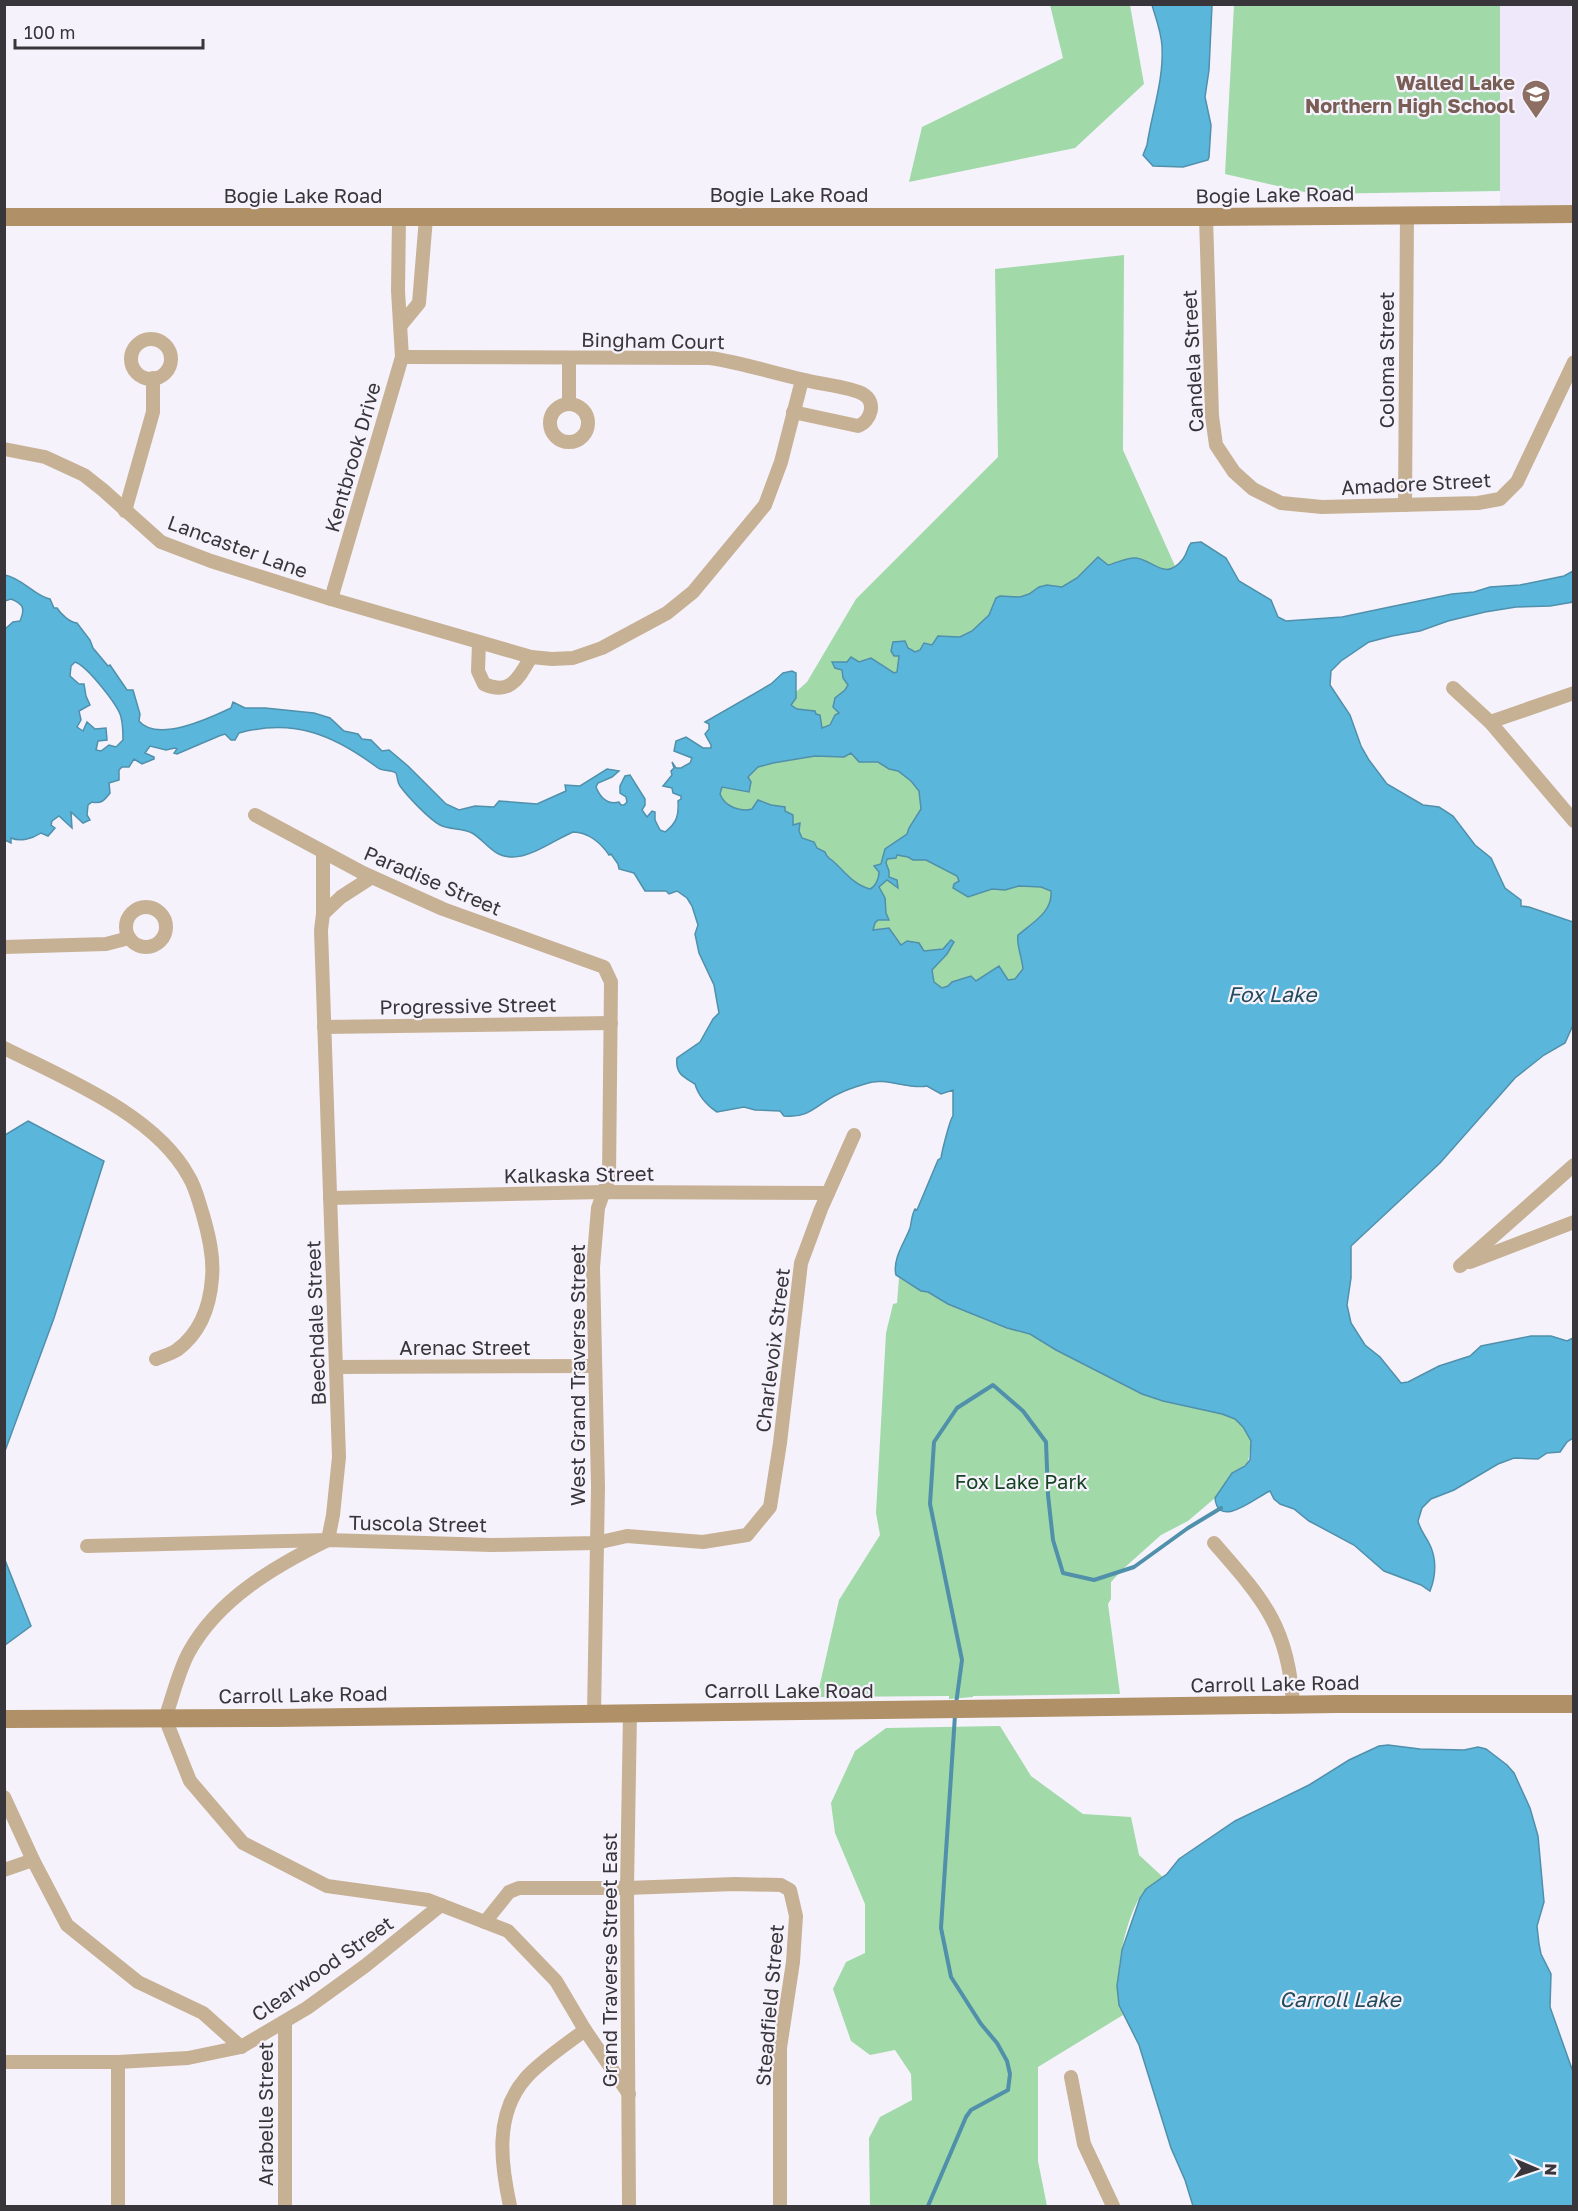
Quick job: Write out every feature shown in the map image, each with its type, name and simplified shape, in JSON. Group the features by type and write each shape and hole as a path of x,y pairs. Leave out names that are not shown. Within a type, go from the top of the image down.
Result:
{"street":[{"name":"Bogie Lake Road","path":"4,217 1206,218 1574,214"},
{"name":"Coloma Street","path":"1405,506 1407,215"},
{"name":"Kentbrook Drive","path":"331,599 402,357 398,291 399,218"},
{"path":"401,325 419,303 426,218"},
{"name":"Candela Street","path":"1206,218 1212,416 1216,445 1234,472 1253,489"},
{"name":"Bingham Court","path":"402,357 710,358 736,362 802,380 861,392 870,400 871,413 863,424 858,426 793,412"},
{"path":"569,358 569,404"},
{"name":"Amadore Street","path":"1253,489 1281,503 1323,507 1478,503 1500,499 1517,482 1574,362"},
{"path":"125,511 153,412 153,378"},
{"name":"Lancaster Lane","path":"4,449 45,457 84,475 161,542 211,561 331,599 531,657 573,658 602,648 667,613 693,592 765,505 781,462 802,380"},
{"path":"479,642 478,671 484,684 491,687 510,686 531,657"},
{"path":"1453,688 1490,722 1574,821"},
{"path":"1490,722 1574,693"},
{"name":"Paradise Street","path":"255,814 372,877 443,909 604,967"},
{"name":"Beechdale Street","path":"323,852 321,948 339,1457 328,1540"},
{"path":"323,914 341,897 372,877"},
{"path":"4,946 106,944 129,938"},
{"name":"West Grand Traverse Street","path":"594,1714 598,1487 594,1267 598,1208 609,1177 611,982 604,967"},
{"name":"Progressive Street","path":"324,1027 611,1023"},
{"path":"4,1048 129,1113 152,1133 189,1176 209,1233 213,1266 211,1292 205,1315 195,1332 177,1350 156,1359"},
{"name":"Charlevoix Street","path":"747,1535 770,1507 780,1443 801,1263 828,1193 854,1135"},
{"path":"1574,1165 1460,1266 1574,1221"},
{"name":"Kalkaska Street","path":"330,1198 604,1192 828,1193"},
{"name":"Arenac Street","path":"336,1367 595,1366"},
{"name":"Tuscola Street","path":"87,1546 328,1540 491,1545 596,1543 627,1536 703,1542 747,1535"},
{"path":"328,1540 293,1557 228,1602 202,1631 188,1655 165,1718 190,1781 243,1844 327,1886 428,1900 508,1931 556,1981 585,2030 629,2094"},
{"path":"1214,1543 1250,1584 1269,1610 1289,1662 1293,1705"},
{"name":"Carroll Lake Road","path":"4,1719 1574,1704"},
{"name":"Grand Traverse Street East","path":"629,2206 627,1888 630,1713"},
{"path":"4,1797 33,1860 67,1925 138,1982 203,2013 241,2046"},
{"path":"4,1870 33,1860"},
{"name":"Steadfield Street","path":"627,1888 735,1884 781,1885 790,1890 796,1916 793,1962 780,2048 780,2206"},
{"path":"485,1922 508,1892 519,1888 627,1888"},
{"name":"Clearwood Street","path":"4,2062 118,2062 188,2058 241,2046 285,2022 365,1966 441,1905"},
{"name":"Arabelle Street","path":"285,2022 285,2206"},
{"path":"510,2206 502,2138 504,2117 513,2096 525,2078 585,2030"},
{"path":"118,2062 118,2206"},
{"path":"1071,2077 1084,2144 1113,2206"}],"shaded area":[{"name":"Walled Lake Northern High School","path":"1500,5 1571,5 1571,210 1500,212"}],"green space":[{"path":"1050,5 1130,5 1144,84 1075,148 909,182 922,127 1063,58"},
{"path":"1234,5 1500,5 1500,191 1313,194 1225,174"},
{"path":"1124,255 1123,450 1193,606 1064,975 945,1026 702,799 721,759 807,682 856,599 998,457 995,269"},
{"name":"Fox Lake Park","path":"899,1278 921,1291 928,1292 983,1319 1030,1334 1056,1350 1142,1394 1235,1419 1251,1441 1248,1463 1232,1473 1215,1498 1188,1521 1161,1535 1111,1582 1111,1599 1108,1604 1120,1694 973,1696 949,1699 949,1696 817,1697 839,1600 880,1535 876,1513 886,1333 893,1304 897,1303"},
{"path":"1000,1726 1031,1776 1083,1814 1131,1817 1139,1855 1164,1878 1143,1892 1129,1921 1119,1971 1118,1987 1123,2015 1038,2067 1038,2161 1047,2206 870,2206 869,2138 880,2117 912,2100 911,2074 895,2050 870,2055 851,2041 833,1989 846,1962 865,1953 865,1904 835,1833 831,1803 855,1751 886,1728"}],"water":[{"path":"1152,5 1212,5 1209,70 1205,97 1211,125 1209,157 1208,160 1183,167 1153,166 1143,155 1157,96 1162,59 1161,35"},
{"name":"Fox Lake","path":"1201,542 1226,558 1239,581 1271,600 1278,617 1286,621 1342,617 1490,587 1520,585 1564,576 1573,571 1573,602 1485,612 1420,631 1369,642 1341,661 1331,671 1330,685 1350,715 1361,746 1369,760 1387,784 1423,805 1439,807 1453,816 1475,845 1491,858 1505,888 1521,900 1521,906 1573,922 1573,1025 1565,1043 1544,1055 1515,1078 1440,1163 1351,1246 1351,1278 1347,1305 1351,1323 1365,1345 1380,1357 1401,1383 1408,1382 1439,1366 1470,1356 1481,1346 1531,1336 1551,1336 1567,1341 1573,1338 1573,1438 1560,1452 1547,1453 1538,1459 1514,1458 1498,1464 1454,1490 1431,1499 1422,1508 1418,1521 1432,1549 1434,1561 1434,1579 1430,1591 1421,1585 1384,1571 1354,1545 1309,1521 1294,1509 1280,1504 1270,1491 1231,1511 1223,1511 1218,1507 1215,1498 1232,1473 1245,1466 1250,1460 1251,1441 1235,1419 1142,1394 1056,1350 1030,1334 1007,1328 948,1304 896,1275 897,1257 910,1228 912,1216 941,1158 953,1116 953,1090 941,1094 927,1086 875,1082 841,1092 801,1115 784,1116 780,1111 744,1107 717,1112 713,1110 701,1096 695,1084 681,1074 677,1068 677,1058 700,1042 719,1013 714,985 699,953 695,934 698,925 692,906 687,898 677,891 669,894 666,891 645,891 634,873 619,869 611,854 609,855 598,842 589,836 573,832 528,854 513,857 500,855 472,833 444,827 435,822 404,791 398,783 396,773 380,769 329,738 313,732 278,728 239,733 235,740 231,740 225,734 177,754 174,753 177,749 175,748 166,750 150,746 145,753 154,759 142,764 134,759 129,767 122,767 119,770 119,780 109,783 110,793 106,798 88,805 87,815 90,820 83,823 71,812 72,828 59,816 52,821 51,825 55,828 48,836 41,833 26,839 11,838 11,843 5,840 5,629 13,622 20,621 23,610 21,605 11,599 5,601 5,575 50,599 54,608 57,608 68,620 77,623 93,648 108,666 110,665 127,690 133,690 140,714 139,721 147,727 158,730 184,726 231,708 233,702 245,708 314,713 330,718 344,731 358,734 362,739 371,740 382,751 389,750 446,804 459,810 475,806 494,807 499,801 537,804 566,791 565,785 580,786 607,769 619,771 598,783 596,787 600,794 608,801 624,805 627,802 626,797 620,793 620,786 625,776 630,775 645,799 642,810 647,817 652,811 655,812 655,820 660,830 665,832 676,818 678,801 681,796 673,793 672,788 663,786 672,775 671,771 674,768 672,762 676,768 681,768 690,763 692,758 674,751 676,741 686,737 703,748 711,748 705,734 709,729 709,724 705,722 771,684 783,673 792,671 796,673 796,698 791,705 797,709 815,711 820,715 822,728 830,725 835,715 839,713 833,707 835,698 848,685 843,678 842,670 835,668 832,662 847,662 851,657 859,662 871,658 894,673 897,672 899,656 894,656 891,651 893,642 905,641 908,648 915,652 920,650 924,643 932,645 938,636 960,637 972,631 989,615 996,598 1000,596 1020,597 1047,585 1062,587 1077,578 1098,557 1108,565 1136,558 1160,568 1171,569 1183,559 1191,543","holes":["75,662 94,678 119,711 123,740 116,747 109,745 101,751 96,750 98,741 107,740 106,728 95,729 87,722 83,731 77,727 81,720 79,711 90,705 84,684 79,684 70,676 71,666","851,753 859,762 878,762 889,769 898,771 919,791 921,809 907,834 885,849 881,864 874,866 879,872 875,884 870,889 850,878 827,857 825,852 817,848 814,842 802,838 799,831 800,823 793,825 793,815 785,811 785,807 758,800 752,809 738,809 725,802 720,794 722,787 749,792 751,782 748,777 758,767 815,756 844,757","897,855 913,860 926,860 957,876 959,881 954,884 953,888 968,897 992,889 1005,890 1019,886 1041,887 1051,891 1049,905 1045,911 1018,935 1023,969 1015,979 1008,980 999,966 976,981 971,976 942,988 934,982 932,970 947,954 954,942 951,940 943,949 924,951 919,943 907,941 901,945 889,928 873,930 878,920 889,920 885,898 879,887 887,880 898,888 897,880 889,877 886,863 887,859 896,858"]},
{"path":"28,1121 104,1161 54,1318 5,1451 5,1135"},
{"path":"4,1461 5,1560 31,1626 5,1645"},
{"name":"Carroll Lake","path":"1379,1746 1420,1749 1464,1750 1478,1747 1486,1749 1514,1773 1530,1808 1538,1836 1544,1902 1537,1926 1539,1944 1541,1954 1551,1974 1550,2007 1573,2072 1573,2206 1193,2206 1171,2148 1139,2045 1119,2005 1117,1986 1122,1950 1140,1898 1146,1889 1167,1874 1179,1859 1235,1821 1309,1785 1349,1760"}],"waterway":[{"path":"956,1704 962,1660 930,1504 934,1442 957,1408 993,1385 1023,1411 1046,1442 1053,1540 1063,1573 1094,1580 1134,1567 1188,1528 1221,1508"},
{"path":"928,2206 966,2117 971,2110 1008,2090 1010,2074 1007,2061 997,2043 981,2024 951,1977 941,1928 955,1715"}],"place":[{"name":"Walled Lake Northern High School","path":"1536,120"}]}
